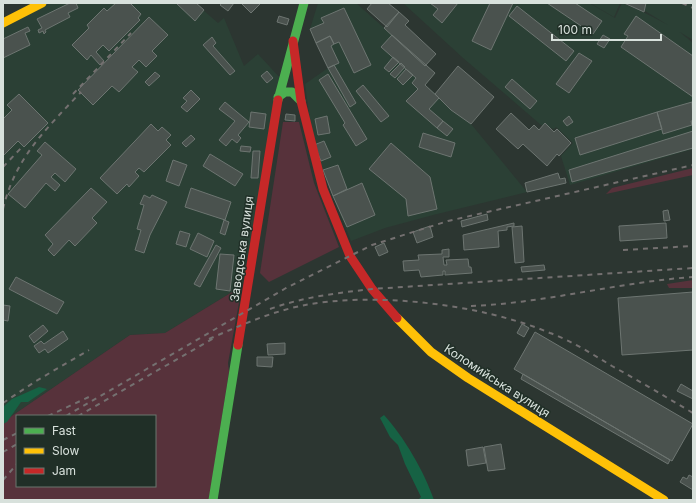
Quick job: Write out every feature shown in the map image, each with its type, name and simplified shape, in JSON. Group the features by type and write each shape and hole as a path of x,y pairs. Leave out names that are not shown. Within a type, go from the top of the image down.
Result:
{"street":[{"path":"3,23 42,3"},
{"name":"Заводська вулиця","path":"213,500 235,357 245,311 278,98 304,3"},
{"name":"Коломийська вулиця","path":"293,41 300,101 323,189 350,256 362,276 400,321 432,352 468,378 664,500"},
{"path":"278,98 285,92 292,92 300,101"}],"shaded area":[{"path":"46,3 195,3 218,23 224,18 244,66 258,54 281,79 242,286 165,333 130,335 3,422 3,25"},
{"path":"318,3 356,3 435,73 425,85 471,124 527,192 385,228 351,241 322,170 312,136 305,84 328,68 310,29"},
{"path":"403,3 518,3 516,7 519,3 589,3 615,18 622,3 643,12 676,29 693,43 693,149 570,185 561,156 573,143 556,127 554,129 541,125 462,57"},
{"path":"590,3 620,3 614,17"},
{"path":"625,3 693,3 693,40 645,11"},
{"path":"283,122 299,122 314,183 339,247 269,282 260,273"},
{"path":"693,168 693,175 606,194 612,188"},
{"path":"693,280 693,288 669,288 667,284"},
{"path":"242,286 228,363 229,372 209,500 3,500 3,422 130,335 165,333"},
{"path":"39,387 47,389 28,402 21,402 7,422 3,424 3,407 12,399"},
{"path":"384,415 399,433 413,455 434,500 418,500 421,497 405,464 398,445 390,437 380,418"}],"building":[{"path":"70,3 76,3 78,8 68,13 70,17 45,30 46,32 44,34 43,31 39,33 38,30 42,28 37,19"},
{"path":"116,3 130,3 141,14 138,18 140,20 109,51 103,45 96,52 104,61 100,65 91,55 87,60 72,45 89,28 87,25 104,8 107,11"},
{"path":"176,3 196,3 204,10 195,21"},
{"path":"222,3 234,3 228,11 220,5"},
{"path":"241,3 261,3 251,13"},
{"path":"372,3 388,3 399,12 387,27 367,9"},
{"path":"430,3 458,3 442,23 433,15 438,9"},
{"path":"490,3 513,3 491,50 472,41"},
{"path":"547,3 575,3 602,21 593,34"},
{"path":"624,3 646,3 644,12"},
{"path":"517,6 574,51 566,61 509,16"},
{"path":"344,8 371,65 354,73 339,42 334,44 330,36 316,43 310,29 324,23 321,18"},
{"path":"399,12 409,21 405,25 436,54 425,66 384,28"},
{"path":"279,16 289,19 287,25 277,22"},
{"path":"636,16 693,56 693,97 621,47 628,36 624,34"},
{"path":"149,17 168,35 152,51 157,56 146,67 139,60 132,67 138,72 119,92 112,86 93,105 78,90"},
{"path":"28,27 30,31 25,33 30,45 3,58 3,39"},
{"path":"392,35 435,73 425,85 439,98 429,109 443,121 437,128 406,101 418,89 412,83 416,78 381,47"},
{"path":"603,35 610,39 604,48 597,44"},
{"path":"330,36 334,44 331,46 339,63 328,68 316,43"},
{"path":"212,37 216,43 213,46 235,71 230,75 203,45"},
{"path":"579,53 592,61 569,93 556,84"},
{"path":"393,57 399,62 389,72 384,68"},
{"path":"401,63 405,67 395,78 390,74"},
{"path":"334,65 356,103 350,107 328,68"},
{"path":"458,66 494,97 471,124 451,110 435,94"},
{"path":"406,69 413,75 403,85 397,79"},
{"path":"267,71 273,78 267,83 261,76"},
{"path":"155,72 160,76 149,86 145,82"},
{"path":"328,74 367,139 356,146 343,125 345,123 319,80"},
{"path":"512,79 537,101 530,109 505,87"},
{"path":"363,85 389,116 381,122 356,91"},
{"path":"191,90 200,99 187,112 181,107 187,101 183,98"},
{"path":"19,94 48,123 24,147 18,141 3,156 3,119 12,110 7,105"},
{"path":"225,102 249,122 238,135 241,138 237,143 232,139 226,146 219,140 235,121 219,109"},
{"path":"692,102 692,125 663,134 657,112"},
{"path":"251,112 266,114 264,129 249,127"},
{"path":"657,112 662,129 580,155 575,138"},
{"path":"511,113 529,130 534,125 539,130 545,123 554,132 557,129 571,143 559,156 557,154 547,166 523,144 518,149 496,129"},
{"path":"286,114 295,115 295,121 285,120"},
{"path":"327,116 330,133 318,135 315,119"},
{"path":"569,116 573,122 567,126 563,121"},
{"path":"443,121 453,129 447,136 437,128"},
{"path":"151,124 158,131 162,127 171,135 166,140 171,145 144,172 139,168 135,172 139,176 129,187 127,184 117,194 100,178"},
{"path":"693,131 693,148 572,182 569,170"},
{"path":"423,133 455,143 451,157 419,147"},
{"path":"191,135 195,139 186,147 182,143"},
{"path":"324,141 331,157 321,161 314,145"},
{"path":"45,142 76,169 65,182 55,173 51,177 60,185 55,191 46,183 25,208 8,194 42,155 37,151"},
{"path":"391,143 430,177 437,209 408,216 406,199 369,169"},
{"path":"241,146 251,147 250,152 240,151"},
{"path":"253,151 260,151 258,178 251,178"},
{"path":"210,154 243,174 235,186 203,166"},
{"path":"173,160 187,165 179,186 166,181"},
{"path":"338,165 347,189 333,196 323,170"},
{"path":"558,173 560,179 565,178 566,183 527,192 525,183"},
{"path":"362,183 375,215 347,227 333,196"},
{"path":"91,188 107,202 92,218 97,223 75,246 69,240 54,256 48,250 53,244 45,235"},
{"path":"191,188 231,202 225,220 185,207"},
{"path":"144,195 150,198 152,195 167,202 150,235 144,253 135,250 141,230 137,229 144,205 140,204"},
{"path":"668,210 670,220 664,221 663,211"},
{"path":"487,214 488,220 462,227 461,221"},
{"path":"224,220 229,222 225,235 220,233"},
{"path":"514,223 514,226 507,227 507,230 498,231 499,247 464,250 463,235"},
{"path":"666,223 667,238 620,241 619,226"},
{"path":"430,226 433,237 417,243 413,232"},
{"path":"522,226 524,262 515,263 512,227"},
{"path":"180,231 190,234 186,247 176,244"},
{"path":"198,233 214,241 207,257 190,249"},
{"path":"384,243 388,252 379,256 375,247"},
{"path":"216,245 221,248 200,287 194,284"},
{"path":"449,249 449,257 443,257 444,265 447,265 446,260 468,259 469,267 471,267 472,273 445,275 445,271 443,271 443,275 421,277 419,270 404,271 403,261 419,260 418,255 442,254 442,250"},
{"path":"220,254 234,255 230,291 216,289"},
{"path":"544,265 545,270 522,272 521,267"},
{"path":"16,277 64,302 57,314 9,289"},
{"path":"693,292 693,350 622,355 618,298"},
{"path":"3,305 10,306 8,321 3,320"},
{"path":"522,324 529,328 524,337 517,333"},
{"path":"43,325 48,331 34,343 29,336"},
{"path":"63,331 68,339 48,353 45,349 39,353 34,346 41,341 44,344"},
{"path":"535,332 693,424 672,461 514,369"},
{"path":"285,343 285,354 268,355 267,344"},
{"path":"257,357 273,357 272,367 257,366"},
{"path":"523,374 670,460 668,464 521,379"},
{"path":"681,384 693,391 693,399 677,391"},
{"path":"501,444 505,469 488,471 484,447"},
{"path":"483,447 486,463 468,466 466,450"},
{"path":"689,475 693,477 693,490 680,482 683,477 687,479"}],"railway":[{"path":"682,3 693,8"},
{"path":"73,94 131,33"},
{"path":"3,209 15,174 33,145 81,92"},
{"path":"3,167 23,146"},
{"path":"68,415 286,288 372,245 448,221 693,165"},
{"path":"623,250 693,246"},
{"path":"270,309 308,298 372,289 693,268"},
{"path":"471,306 527,301 638,283 693,277"},
{"path":"209,339 276,312 300,306 329,302 393,300 460,308 492,314 558,336 582,348 693,413"},
{"path":"80,415 214,338"},
{"path":"3,403 36,381 89,350"},
{"path":"50,415 91,396"},
{"path":"3,440 16,434"},
{"path":"3,452 16,445"},
{"path":"3,480 16,465"}],"traffic: fast":[{"path":"278,100 304,3"},
{"path":"278,97 285,92 292,92 301,101"},
{"path":"213,500 238,345"}],"traffic: slow":[{"path":"3,23 42,3"},
{"path":"397,318 431,352 468,378 664,500"}],"traffic: jam":[{"path":"293,41 301,101 323,189 350,256 372,289 397,318"},
{"path":"238,345 278,100"}]}
